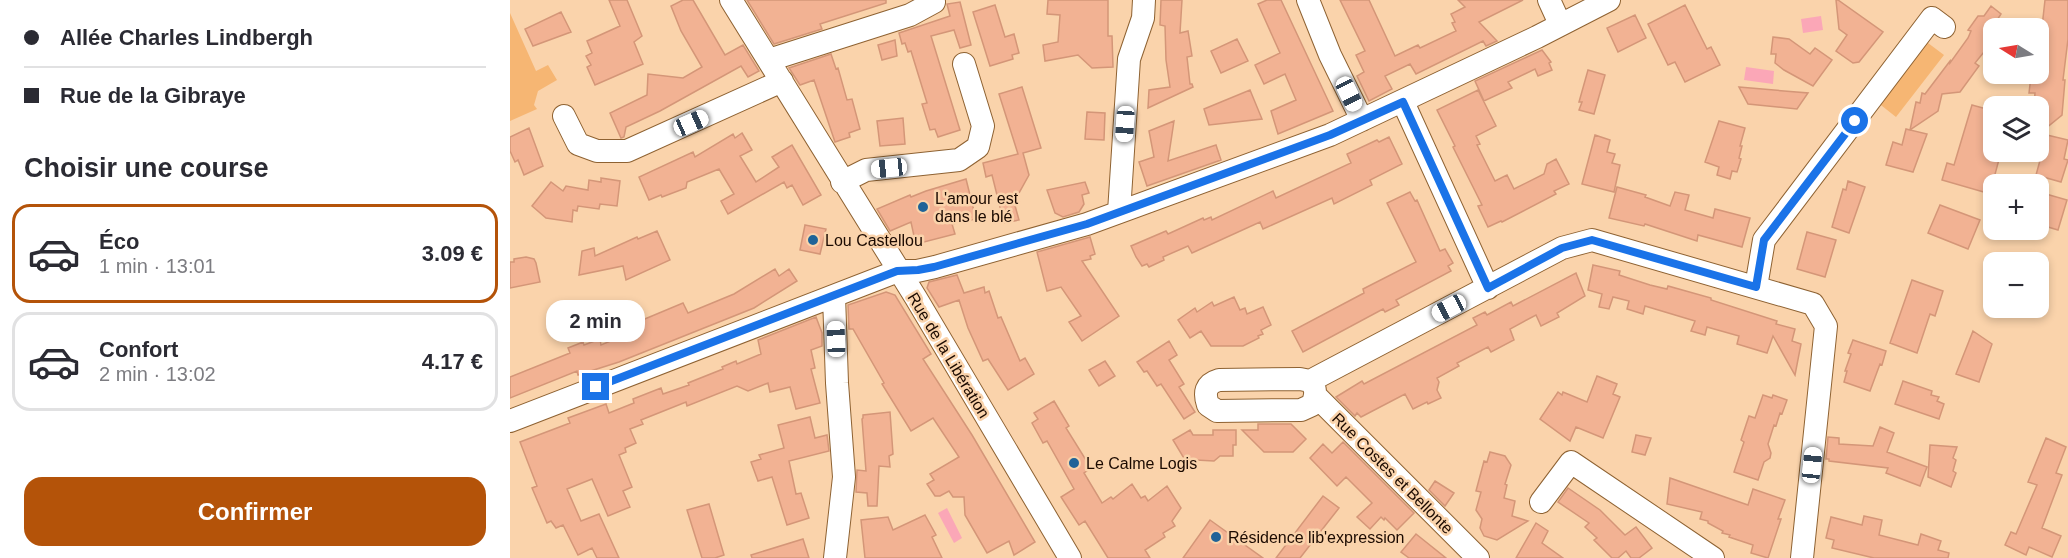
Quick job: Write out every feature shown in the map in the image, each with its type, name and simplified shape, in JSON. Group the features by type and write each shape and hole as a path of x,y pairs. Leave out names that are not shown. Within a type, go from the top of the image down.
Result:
{"street":[{"name":"Rue de la Libération","path":"731,0 922,308 1070,558"},
{"path":"1119,212 1129,59 1143,18 1144,0"},
{"path":"1308,0 1330,56 1362,120"},
{"path":"1549,0 1560,24"},
{"path":"510,421 897,271 934,267 1087,224 1330,135 1403,102 1609,0"},
{"path":"769,60 910,15 934,2"},
{"path":"1756,287 1764,240 1932,18 1944,27"},
{"path":"842,182 866,170 959,160 978,147 983,126 964,64"},
{"path":"564,116 578,144 597,151 627,151 782,81"},
{"path":"1403,102 1488,288"},
{"name":"Rue Costes et Bellonte","path":"1474,554 1313,388 1562,248 1592,240 1813,304 1826,326 1802,558"},
{"path":"834,296 837,383 844,477 835,558"},
{"path":"1541,502 1571,462 1713,558"}],"shaded area":[{"path":"510,13 536,71 548,65 557,80 538,91 534,105 537,109 510,121"},
{"path":"1821,16 1823,30 1803,33 1801,19"},
{"path":"1924,40 1944,55 1896,117 1877,102"},
{"path":"1746,67 1774,71 1773,84 1744,80"},
{"path":"947,508 962,538 954,543 938,513"}],"building":[{"path":"609,0 627,0 642,36 634,42 643,64 595,85 587,67 591,65 586,56 592,53 587,41 620,26"},
{"path":"683,0 693,0 725,55 743,45 759,71 748,77 741,66 626,127 624,137 621,138 610,113 647,95 648,74 683,78 702,67 681,31 671,6"},
{"path":"747,0 886,0 886,3 820,24 822,29 774,44"},
{"path":"1048,0 1108,0 1108,36 1112,36 1113,67 1092,68 1078,55 1045,61 1043,45 1058,42 1060,15 1047,14"},
{"path":"1161,0 1182,0 1180,33 1188,31 1192,56 1187,57 1190,84 1193,87 1148,108 1149,90 1170,87 1165,26 1160,25"},
{"path":"1267,0 1281,0 1333,111 1278,134 1271,111 1296,100 1285,74 1264,84 1255,65 1280,53 1258,4"},
{"path":"1340,0 1369,0 1395,56 1418,45 1420,48 1456,31 1451,14 1465,7 1458,0 1523,0 1479,22 1497,41 1486,46 1483,41 1416,74 1410,64 1385,76 1392,89 1369,101 1357,76 1364,72 1356,55 1365,51"},
{"path":"1836,0 1883,32 1859,62 1853,63 1836,51 1847,35 1839,29"},
{"path":"2045,0 2068,0 2068,39 2062,115 2049,126 2049,96 2035,96 2035,93 2029,93 2030,84 2049,84 2049,18 2043,18"},
{"path":"960,2 971,45 960,48 954,30 931,36 960,130 938,137 935,129 930,130 922,104 927,103 911,51 908,52 905,43 902,44 899,33 950,16 947,4"},
{"path":"995,5 1005,37 1014,34 1019,53 1012,55 1013,59 990,66 973,12"},
{"path":"1685,5 1707,49 1711,47 1720,65 1685,82 1675,62 1668,65 1648,24"},
{"path":"1991,6 2001,14 1998,18 1983,18 1983,53 1975,63 1979,66 1960,92 1942,94 1938,111 1910,130 1916,102 1920,103 1922,93 1925,94 1950,61 1950,63 1968,38 1971,31 1968,30 1978,16 1984,16"},
{"path":"561,12 571,32 533,46 525,29"},
{"path":"1635,15 1646,38 1618,52 1607,28"},
{"path":"1773,37 1789,39 1810,54 1815,48 1832,60 1813,86 1775,63 1776,54 1771,54"},
{"path":"1237,39 1248,61 1221,73 1211,51"},
{"path":"895,40 897,56 882,60 878,45"},
{"path":"1542,50 1551,62 1549,63 1552,70 1538,76 1535,69 1508,82 1512,88 1484,101 1475,81"},
{"path":"831,54 836,69 838,68 847,100 852,99 860,129 849,133 850,137 835,142 814,80 800,85 789,68"},
{"path":"1588,70 1605,75 1594,114 1579,110"},
{"path":"1022,87 1041,148 1023,153 1029,175 1014,202 1019,220 1004,223 992,175 986,177 983,163 1018,154 999,94"},
{"path":"1739,87 1808,93 1797,109 1748,104"},
{"path":"1250,90 1262,119 1209,125 1204,109"},
{"path":"1478,90 1496,126 1476,136 1480,144 1477,145 1495,181 1507,175 1514,189 1544,174 1547,164 1556,159 1569,184 1554,191 1556,194 1488,227 1478,206 1482,205 1437,110"},
{"path":"1972,105 1983,108 1983,162 1998,162 1995,174 1983,174 1983,192 1942,180 1947,163 1954,165"},
{"path":"1087,112 1105,113 1104,140 1085,139"},
{"path":"903,118 905,144 880,146 877,121"},
{"path":"1174,121 1168,161 1216,145 1221,160 1147,186 1139,162 1154,157 1149,131"},
{"path":"1719,121 1745,128 1740,146 1742,146 1739,158 1741,159 1737,172 1732,171 1730,179 1717,175 1719,167 1705,162"},
{"path":"529,128 543,166 524,175 518,160 515,162 510,151 510,137"},
{"path":"1906,129 1927,134 1913,172 1886,165 1893,142 1902,145"},
{"path":"742,133 752,150 740,156 756,182 779,167 772,157 792,145 821,195 803,205 792,185 787,188 784,182 728,214 721,201 734,194 719,169 687,182 686,188 649,200 639,177 693,152 695,157 733,134 735,138"},
{"path":"1595,135 1610,140 1607,152 1615,154 1612,163 1620,165 1614,192 1582,184"},
{"path":"2049,135 2068,140 2064,159 2068,160 2061,182 2049,179 2049,174 2036,174 2040,162 2049,162"},
{"path":"1389,137 1402,164 1370,180 1372,185 1334,204 1332,198 1263,229 1260,222 1192,253 1188,246 1163,257 1164,260 1149,267 1147,264 1142,266 1131,246 1166,231 1168,234 1203,218 1204,220 1211,217 1212,220 1273,191 1276,198 1351,163 1347,154"},
{"path":"601,178 620,181 617,206 600,204 599,209 578,206 577,211 573,210 572,222 546,218 532,206 551,182 563,191 566,186 588,190 589,180 601,182"},
{"path":"966,179 976,219 952,224 955,234 924,242 914,236 911,222 890,231 877,209 910,195 911,197"},
{"path":"1848,181 1865,187 1849,233 1832,227 1843,189 1846,190"},
{"path":"1085,182 1089,193 1082,195 1084,204 1079,212 1063,217 1055,213 1047,190"},
{"path":"1617,187 1646,195 1645,197 1670,206 1675,192 1689,195 1685,210 1713,218 1715,209 1750,218 1742,247 1698,235 1697,241 1645,224 1644,226 1609,218"},
{"path":"1410,192 1415,201 1417,200 1440,251 1445,249 1453,263 1448,266 1451,271 1396,300 1399,305 1385,312 1383,309 1303,352 1292,331 1364,293 1363,289 1416,262 1387,203"},
{"path":"2049,195 2067,200 2058,230 2049,227"},
{"path":"1940,205 1980,220 1968,249 1928,233"},
{"name":"Lou Castellou","path":"805,225 826,229 820,254 800,250"},
{"path":"657,231 670,260 626,280 623,266 579,275 582,251 594,248 595,256 637,237 638,239"},
{"path":"1807,232 1836,240 1825,277 1797,269"},
{"path":"1090,237 1095,254 1090,256 1091,259 1082,261 1119,316 1082,341 1069,322 1081,316 1061,287 1047,291 1037,252"},
{"path":"526,257 534,259 540,282 510,288 510,262"},
{"path":"1593,265 1620,271 1619,275 1650,285 1667,289 1668,286 1711,298 1711,300 1777,321 1776,324 1795,329 1792,341 1801,344 1795,375 1773,336 1767,353 1737,344 1739,336 1707,327 1705,335 1691,331 1695,321 1645,306 1643,314 1627,309 1629,301 1613,297 1609,309 1599,307 1602,294 1588,290"},
{"path":"775,269 779,276 789,269 797,281 754,308 619,362 578,375 577,371 510,398 510,377 570,353 568,348 600,339 601,345 642,328 640,321 683,303 688,313 734,294"},
{"path":"1576,273 1585,296 1557,313 1559,317 1541,326 1536,315 1510,329 1514,340 1491,352 1488,347 1457,363 1459,366 1437,378 1439,382 1437,390 1441,398 1413,409 1405,394 1361,417 1357,413 1355,416 1336,397 1362,381 1364,384 1477,325 1473,318 1485,312 1487,315 1511,302 1513,306"},
{"path":"957,275 964,293 984,287 985,293 989,291 998,318 1001,317 1020,361 1025,358 1034,374 1008,390 988,359 983,361 968,328 959,300 939,307 927,288 929,282"},
{"path":"1912,280 1943,291 1935,316 1930,314 1917,353 1890,343"},
{"path":"886,292 895,295 931,354 923,359 972,435 1035,542 1014,555 1009,541 987,553 965,515 964,497 953,497 949,491 935,496 927,484 934,480 930,474 959,457 933,418 911,431 882,384 884,383 853,329 849,329 848,305"},
{"path":"1234,297 1240,310 1245,308 1247,314 1263,307 1271,325 1261,330 1263,334 1258,336 1259,338 1243,346 1211,346 1201,331 1190,338 1178,320 1195,308 1197,312 1212,302 1214,306"},
{"path":"816,317 822,333 822,346 811,350 815,368 811,369 820,403 796,409 790,387 770,392 768,383 748,391 737,386 687,406 686,402 641,420 643,424 630,429 636,443 625,448 626,452 619,455 632,487 623,491 630,507 608,516 592,479 567,489 581,521 599,514 619,558 597,558 592,548 578,555 563,525 556,528 551,521 547,523 532,488 537,486 520,442 570,423 568,418 606,404 609,413 634,403 633,399 661,388 663,394 689,385 688,383 723,369 722,367 736,361 737,364 761,354 758,340"},
{"path":"1973,331 1992,344 1979,382 1956,374"},
{"path":"1853,340 1886,351 1870,391 1844,382 1851,354 1848,353"},
{"path":"1169,341 1177,355 1169,360 1184,384 1179,387 1195,412 1184,419 1161,384 1157,386 1147,371 1144,372 1137,362"},
{"path":"1105,361 1115,376 1099,386 1089,370"},
{"path":"1597,376 1617,384 1613,394 1620,397 1603,438 1576,427 1570,441 1540,419 1558,392 1587,402"},
{"path":"1903,381 1932,391 1931,395 1939,397 1937,401 1944,404 1939,419 1895,404"},
{"path":"1763,395 1772,398 1773,395 1787,400 1776,426 1774,425 1768,444 1770,458 1764,462 1758,480 1734,472 1744,442 1741,440 1749,416 1755,418"},
{"path":"1054,401 1069,426 1066,428 1091,468 1084,473 1102,503 1111,497 1113,499 1132,484 1141,498 1145,496 1148,501 1167,486 1181,508 1172,521 1175,526 1163,533 1165,537 1145,550 1150,558 1108,558 1085,521 1079,525 1061,497 1074,489 1047,441 1043,443 1032,423 1038,419 1034,413"},
{"path":"890,412 893,454 889,456 890,467 879,466 877,506 868,506 867,493 856,492 857,470 866,471 862,419 863,415"},
{"path":"810,417 815,438 827,435 829,451 789,461 796,494 801,493 809,518 787,525 772,477 758,481 751,462 761,459 759,455 784,448 778,425"},
{"path":"1258,424 1291,424 1306,439 1293,452 1264,452 1242,430 1258,430"},
{"path":"1880,427 1894,433 1887,452 1927,467 1920,486 1886,473 1888,468 1826,459 1828,437 1839,438 1839,444 1873,446"},
{"path":"1190,430 1193,435 1213,435 1213,430 1236,430 1233,456 1220,456 1214,461 1196,460 1188,465 1173,440"},
{"path":"1636,435 1651,438 1645,455 1632,452"},
{"path":"2046,438 2066,447 2056,473 2062,475 2042,528 2061,536 2052,557 2029,547 2026,555 2005,545 2011,532 2016,534 2037,485 2028,482"},
{"path":"1343,442 1414,513 1397,530 1381,517 1370,529 1357,517 1372,503 1346,477 1337,486 1310,458 1323,444 1332,453"},
{"path":"1930,445 1957,447 1953,458 1956,460 1953,471 1956,473 1951,487 1928,477"},
{"path":"1490,452 1505,456 1511,465 1505,484 1507,485 1504,498 1515,501 1512,516 1528,521 1497,540 1484,536 1480,528 1482,519 1476,510 1481,492 1476,491 1484,461 1487,462"},
{"path":"1670,478 1748,505 1753,489 1785,500 1768,558 1751,553 1753,545 1729,537 1730,535 1722,533 1723,531 1708,521 1700,519 1702,512 1667,504"},
{"path":"1435,481 1454,493 1445,506 1429,490"},
{"path":"1568,488 1600,510 1625,535 1636,527 1652,548 1639,558 1631,558 1626,551 1618,558 1612,558 1594,540 1597,538 1585,527 1589,523 1558,502"},
{"path":"1323,496 1339,508 1300,558 1276,558"},
{"path":"709,504 724,555 702,558 687,510"},
{"path":"925,515 936,535 932,537 942,558 865,558 861,520 888,517 893,530"},
{"path":"1864,516 1882,520 1879,535 1918,545 1921,534 1941,541 1938,550 1949,553 1948,558 1874,558 1832,548 1834,540 1826,538 1831,517 1862,525"},
{"name":"Résidence lib'expression","path":"1210,520 1263,558 1183,558"},
{"path":"1536,523 1548,531 1542,543 1563,558 1516,558"},
{"path":"1416,534 1446,558 1409,558 1401,552"},
{"path":"803,539 809,558 752,558 751,555"}],"place":[{"name":"L'amour est dans le blé","path":"923,207"},
{"name":"Lou Castellou","path":"813,240"},
{"name":"Le Calme Logis","path":"1074,463"},
{"name":"Résidence lib'expression","path":"1216,537"}],"route":[{"path":"596,387 897,271 934,267 1087,224 1330,135 1403,102 1488,288 1562,248 1592,240 1756,287 1764,240 1855,121"}]}
